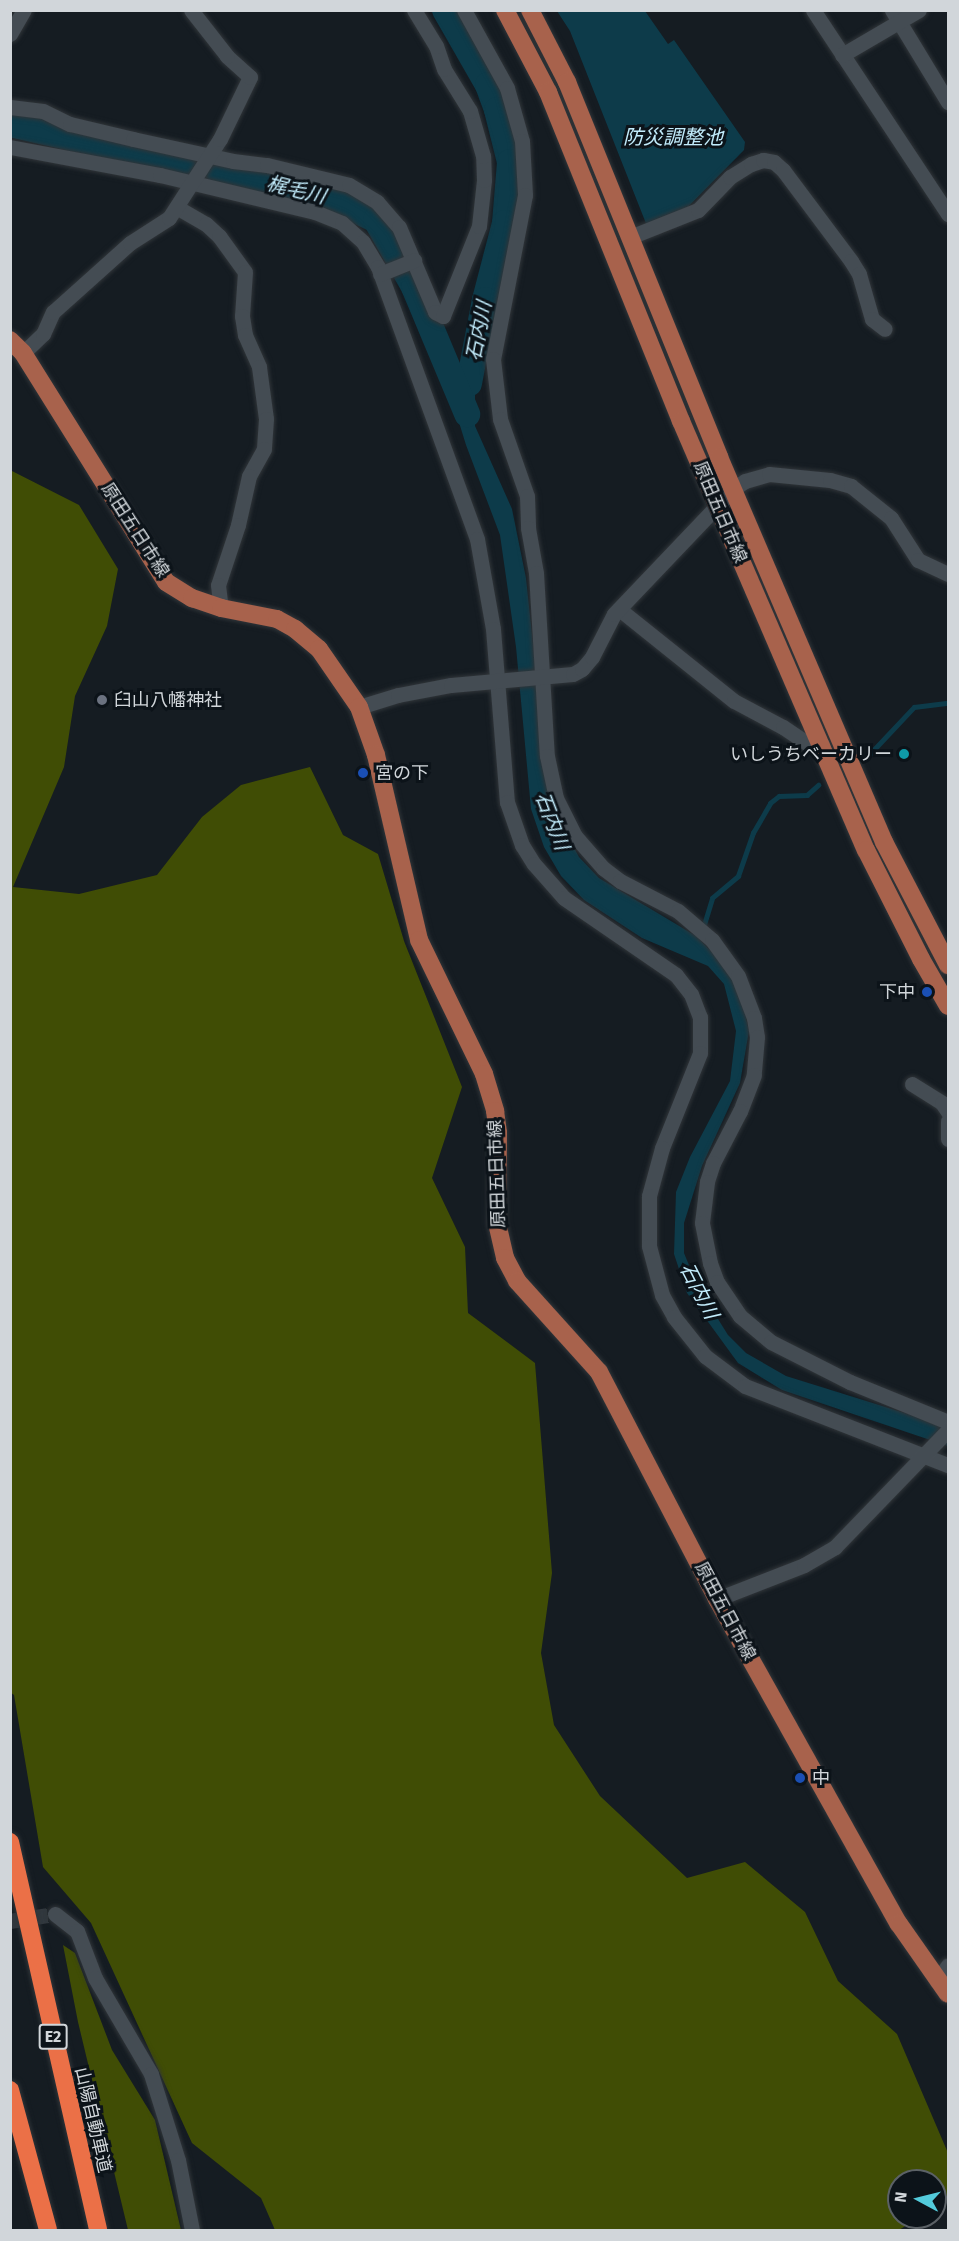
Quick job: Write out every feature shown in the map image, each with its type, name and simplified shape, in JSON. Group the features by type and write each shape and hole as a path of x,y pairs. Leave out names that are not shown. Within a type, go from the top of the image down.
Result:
{"highway":[{"name":"山陽自動車道","path":"10,1842 98,2230"},
{"path":"10,2090 48,2230"}],"main road":[{"name":"原田五日市線","path":"505,10 548,92 717,505 866,850 921,959 948,1006"},
{"name":"原田五日市線","path":"531,10 567,82 733,489 884,842 948,965"},
{"name":"原田五日市線","path":"17,347 166,582 192,598 221,608 277,619 295,629 319,649 360,707 376,755 419,940 484,1074 495,1111 498,1132 497,1223 505,1258 517,1281 599,1372 717,1599 899,1924 943,1988"}],"street":[{"path":"10,34 24,10"},
{"path":"17,347 44,334 53,312 130,243 170,218 207,156 220,139 250,77 227,56 191,10"},
{"path":"10,106 44,111 70,124 207,156 322,177 356,188 389,214 399,227 435,312 443,316 479,226 484,180 480,145 470,111 444,69 436,46 414,10"},
{"path":"464,10 507,88 522,141 525,168 522,213 493,359 500,419 527,496 528,528 536,573 539,678 550,778 560,808 575,836 596,861 620,881 678,911 696,925 726,957 749,999 757,1037 754,1075 740,1111 713,1163 703,1202 705,1243 717,1282 740,1316 771,1342 850,1382 948,1422"},
{"path":"813,10 948,214"},
{"path":"842,55 895,16 920,10"},
{"path":"895,16 948,102"},
{"path":"10,147 192,181 329,216 348,227 363,242 381,274 477,539 487,584 498,682 507,802 522,845 534,864 564,898 676,975 691,994 700,1017 700,1053 662,1148 649,1196 649,1246 662,1295 674,1317 705,1356 745,1386 925,1455 948,1466"},
{"path":"630,237 699,210 725,181 751,164 763,160 774,162 783,170 851,261 859,274 872,319 885,329"},
{"path":"178,208 206,224 226,245 245,272 242,316 245,335 259,367 266,419 264,449 249,476 238,525 218,585 221,608"},
{"path":"381,274 413,260"},
{"path":"360,707 398,695 451,685 573,674 582,669 592,657 619,609 717,505 745,481 769,474 841,482 861,492 885,511 918,560 948,574"},
{"path":"619,609 734,701 781,725 807,743 822,744"},
{"path":"912,1084 942,1104 948,1112"},
{"path":"948,1120 948,1138"},
{"path":"717,1599 804,1565 835,1547 948,1430"},
{"path":"55,1914 77,1930 95,1978 151,2074 178,2160 192,2230"},
{"path":"943,1988 948,1965"}],"green space":[{"path":"10,470 79,505 118,569 107,626 75,696 64,767 13,887 79,894 157,875 202,817 241,785 310,767 343,835 378,854 404,941 462,1087 432,1178 465,1247 468,1313 535,1363 552,1573 541,1653 554,1725 600,1796 687,1878 745,1862 805,1912 838,1981 897,2034 948,2153 948,2199 947,2169 887,2169 887,2229 901,2229 899,2230 275,2230 261,2198 192,2143 91,1923 43,1867 14,1695 10,1692"},
{"path":"63,1945 75,1953 112,2050 155,2120 181,2230 128,2230 78,2022"}],"water":[{"name":"防災調整池","path":"557,11 645,11 668,44 674,40 745,142 744,150 683,212 647,226 570,31"},
{"path":"483,339 475,389 475,426 512,509 526,578 550,802 579,857 599,878 696,936 715,955 732,976 742,1001 749,1031 740,1083 702,1166 684,1223 684,1253 698,1287 728,1335 746,1353 786,1376 908,1414 948,1430 948,1446 782,1390 738,1363 687,1293 674,1254 676,1192 690,1157 730,1081 736,1031 724,984 708,966 642,938 584,900 561,876 544,847 531,809 516,647 500,535 466,445 449,390"}],"waterway":[{"name":"石内川","path":"445,10 488,85 510,162 505,223 485,300 469,383"},
{"name":"梶毛川","path":"10,124 328,197 376,220 414,287 467,414"},
{"path":"865,759 914,707 948,703"},
{"path":"703,928 712,898 738,876 753,833 770,803 779,796 807,795 818,785"}],"tunnel":[{"path":"10,1921 55,1914"}],"place":[{"name":"臼山八幡神社","path":"102,700"},
{"name":"いしうちベーカリー","path":"904,754"},
{"name":"宮の下","path":"363,773"},
{"name":"下中","path":"927,992"},
{"name":"中","path":"800,1778"}]}
